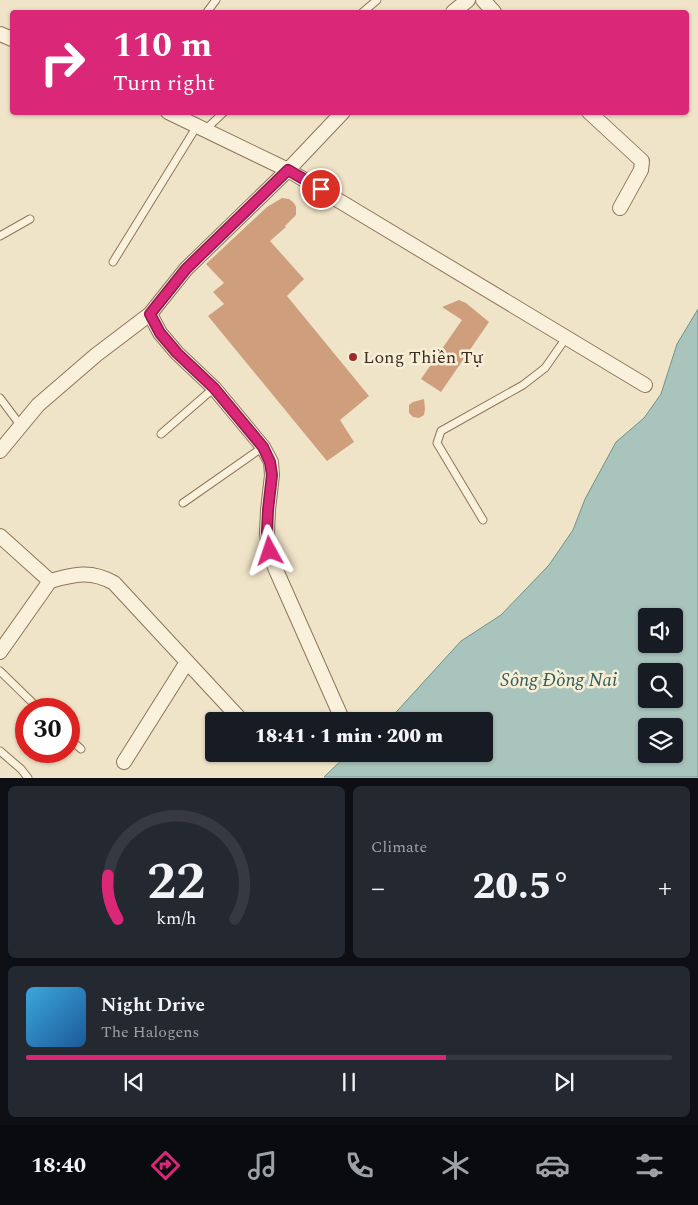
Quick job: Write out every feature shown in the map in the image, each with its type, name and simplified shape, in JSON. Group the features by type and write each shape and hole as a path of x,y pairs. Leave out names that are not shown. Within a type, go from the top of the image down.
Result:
{"street":[{"path":"456,10 468,0"},
{"path":"483,0 492,10"},
{"path":"174,115 288,170 646,385"},
{"path":"0,451 38,405 96,355 150,314 186,269 288,170 340,115"},
{"path":"591,115 642,161 641,170 620,208"},
{"path":"150,314 160,333 177,353 214,388 263,447 270,462 272,475 267,517 270,551 276,570 339,712"},
{"path":"0,536 50,581"},
{"path":"0,652 50,581 71,575 102,576 114,583 234,712"},
{"path":"124,762 187,662"}],"lane":[{"path":"365,10 377,0"},
{"path":"113,262 201,128 220,115"},
{"path":"0,236 30,219"},
{"path":"483,520 437,443 438,435 461,418 523,385 545,368 566,338"},
{"path":"161,434 214,388"},
{"path":"0,398 21,426"},
{"path":"183,503 263,447"},
{"path":"0,671 28,698"},
{"path":"0,751 21,768 28,778"}],"water":[{"name":"Sông Đồng Nai","path":"698,309 698,777 324,777 340,762 493,762 493,712 396,712 461,641 501,615 549,565 573,530 585,499 616,442 644,418 661,394 677,344"}],"building":[{"path":"282,198 289,199 294,203 296,215 270,241 304,279 287,296 369,396 340,420 354,442 327,461 208,316 224,304 213,292 224,283 206,264 267,207"},
{"path":"459,300 466,303 489,322 441,392 421,379 462,320 442,307"},
{"path":"424,399 424,415 419,418 413,417 409,413 409,405"}],"place":[{"name":"Long Thiền Tự","path":"353,357"}],"route":[{"path":"270,551 267,532 272,475 270,462 263,447 214,388 177,353 160,333 150,314 186,269 288,170 321,189"}]}
